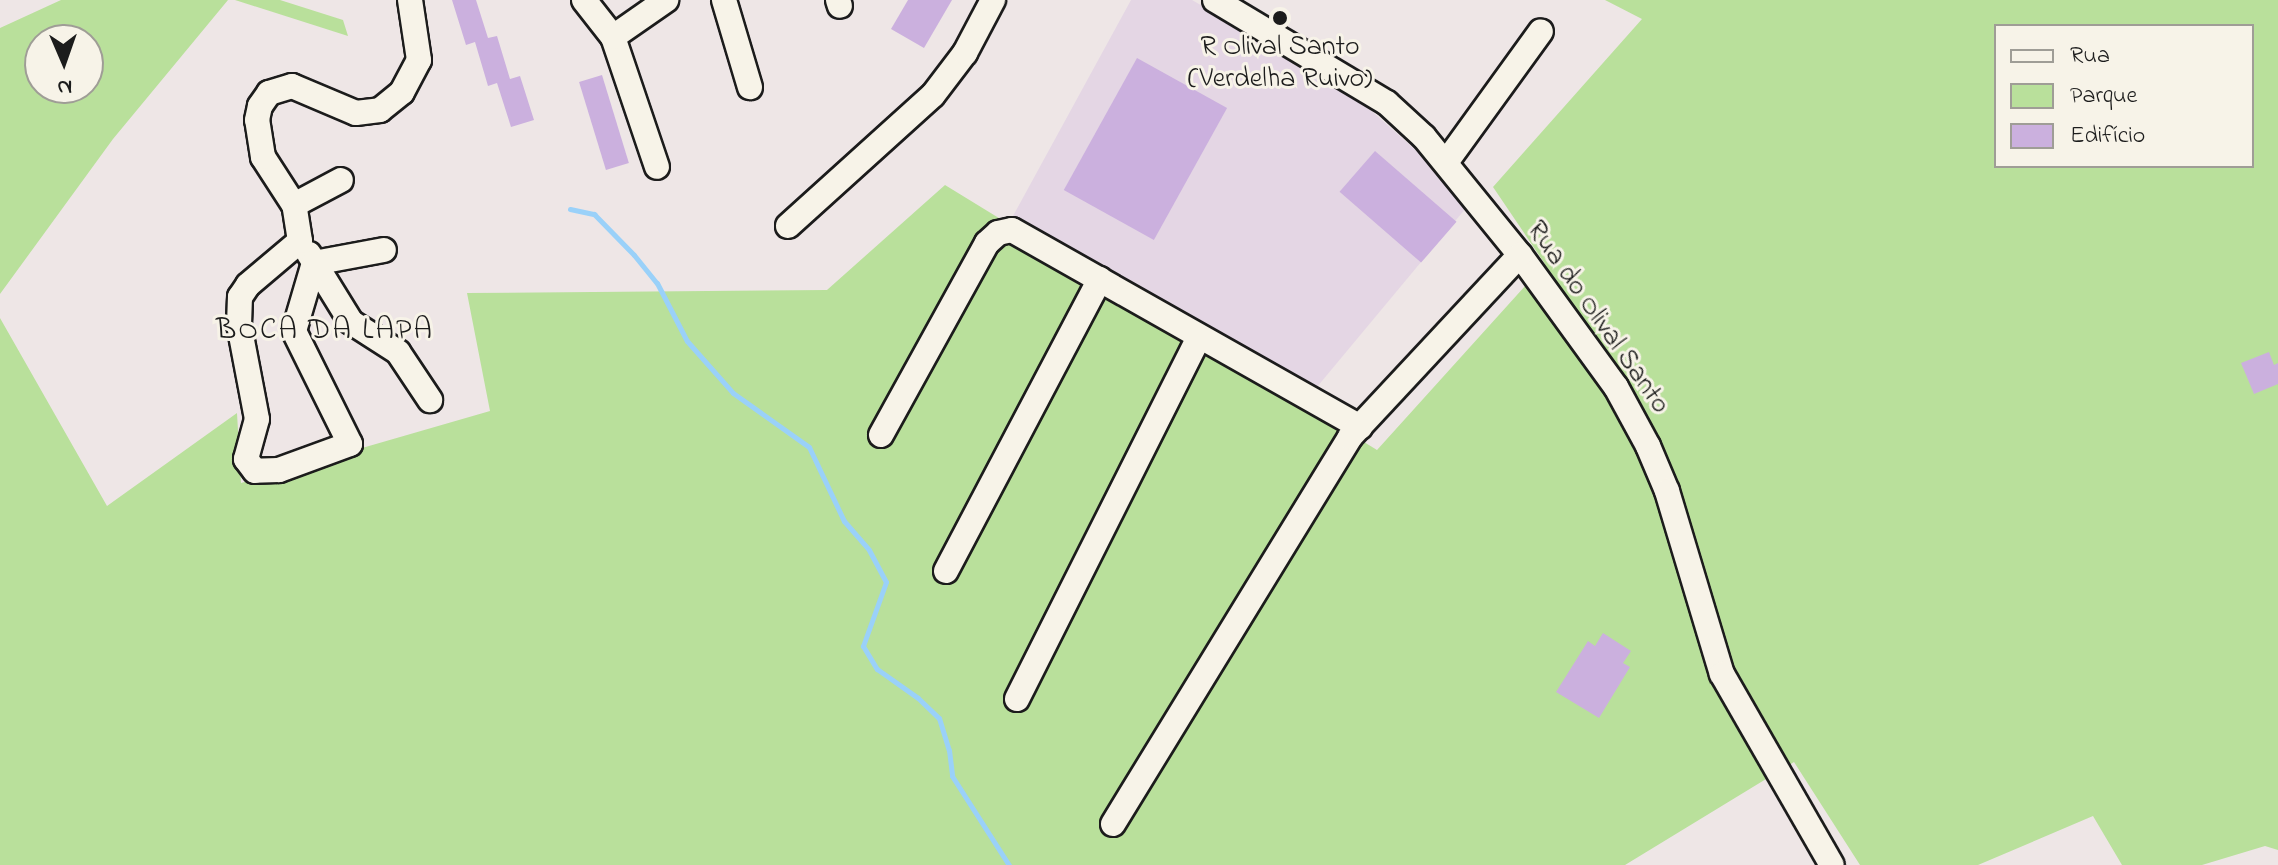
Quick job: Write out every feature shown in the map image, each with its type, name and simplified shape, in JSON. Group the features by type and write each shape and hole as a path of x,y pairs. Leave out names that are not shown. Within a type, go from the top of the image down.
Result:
{"street":[{"path":"410,0 419,60 402,92 380,110 356,113 292,86 277,89 263,100 257,120 263,157 294,205 300,241 351,322 398,352 430,400"},
{"path":"584,0 613,37 657,167"},
{"path":"613,37 666,0"},
{"path":"724,0 750,87"},
{"path":"788,226 933,95 965,53 993,0"},
{"name":"Rua do Olival Santo","path":"1215,0 1387,103 1447,161 1616,387 1648,446 1667,491 1722,674 1832,865"},
{"path":"1447,161 1541,31"},
{"path":"294,205 341,180"},
{"path":"881,435 987,243 998,233 1012,230 1360,427"},
{"path":"300,241 248,285 240,297 239,325 257,419 246,459 250,468 264,472 350,444 294,331 314,263"},
{"path":"314,263 384,250"},
{"path":"1113,824 1360,427 1520,255"},
{"path":"946,571 1100,279"},
{"path":"1017,699 1199,337"}],"shaded area":[{"path":"1131,0 1192,0 1349,91 1435,167 1466,208 1317,387 1013,216"}],"green space":[{"path":"61,0 228,0 113,139 0,294 0,28"},
{"path":"235,0 280,0 343,20 348,36"},
{"path":"1605,0 2278,0 2278,850 2265,846 2202,865 2122,865 2093,816 1978,865 1860,865 1794,762 1625,865 0,865 0,318 107,506 237,413 241,483 490,411 467,293 827,290 945,185 1377,450 1545,264 1493,187 1642,19"}],"building":[{"path":"452,0 476,0 488,38 497,36 510,79 520,76 534,120 511,127 497,83 488,86 475,42 466,45"},
{"path":"908,0 952,0 924,48 891,29"},
{"path":"1137,58 1227,108 1154,240 1064,190"},
{"path":"602,75 629,163 606,170 579,82"},
{"path":"1375,151 1457,222 1421,263 1340,192"},
{"path":"2269,352 2274,365 2278,363 2278,384 2254,394 2241,363"},
{"path":"1603,633 1631,651 1623,663 1630,667 1599,718 1556,692 1588,641 1595,646"}],"waterway":[{"path":"570,209 594,214 634,255 657,283 687,341 733,393 809,447 844,521 869,550 886,582 863,646 877,669 918,698 939,718 949,750 952,776 1009,865"}],"place":[{"name":"R Olival Santo (Verdelha Ruivo)","path":"1280,18"}],"district":[{"name":"BOCA DA LAPA","path":"325,331"}]}
